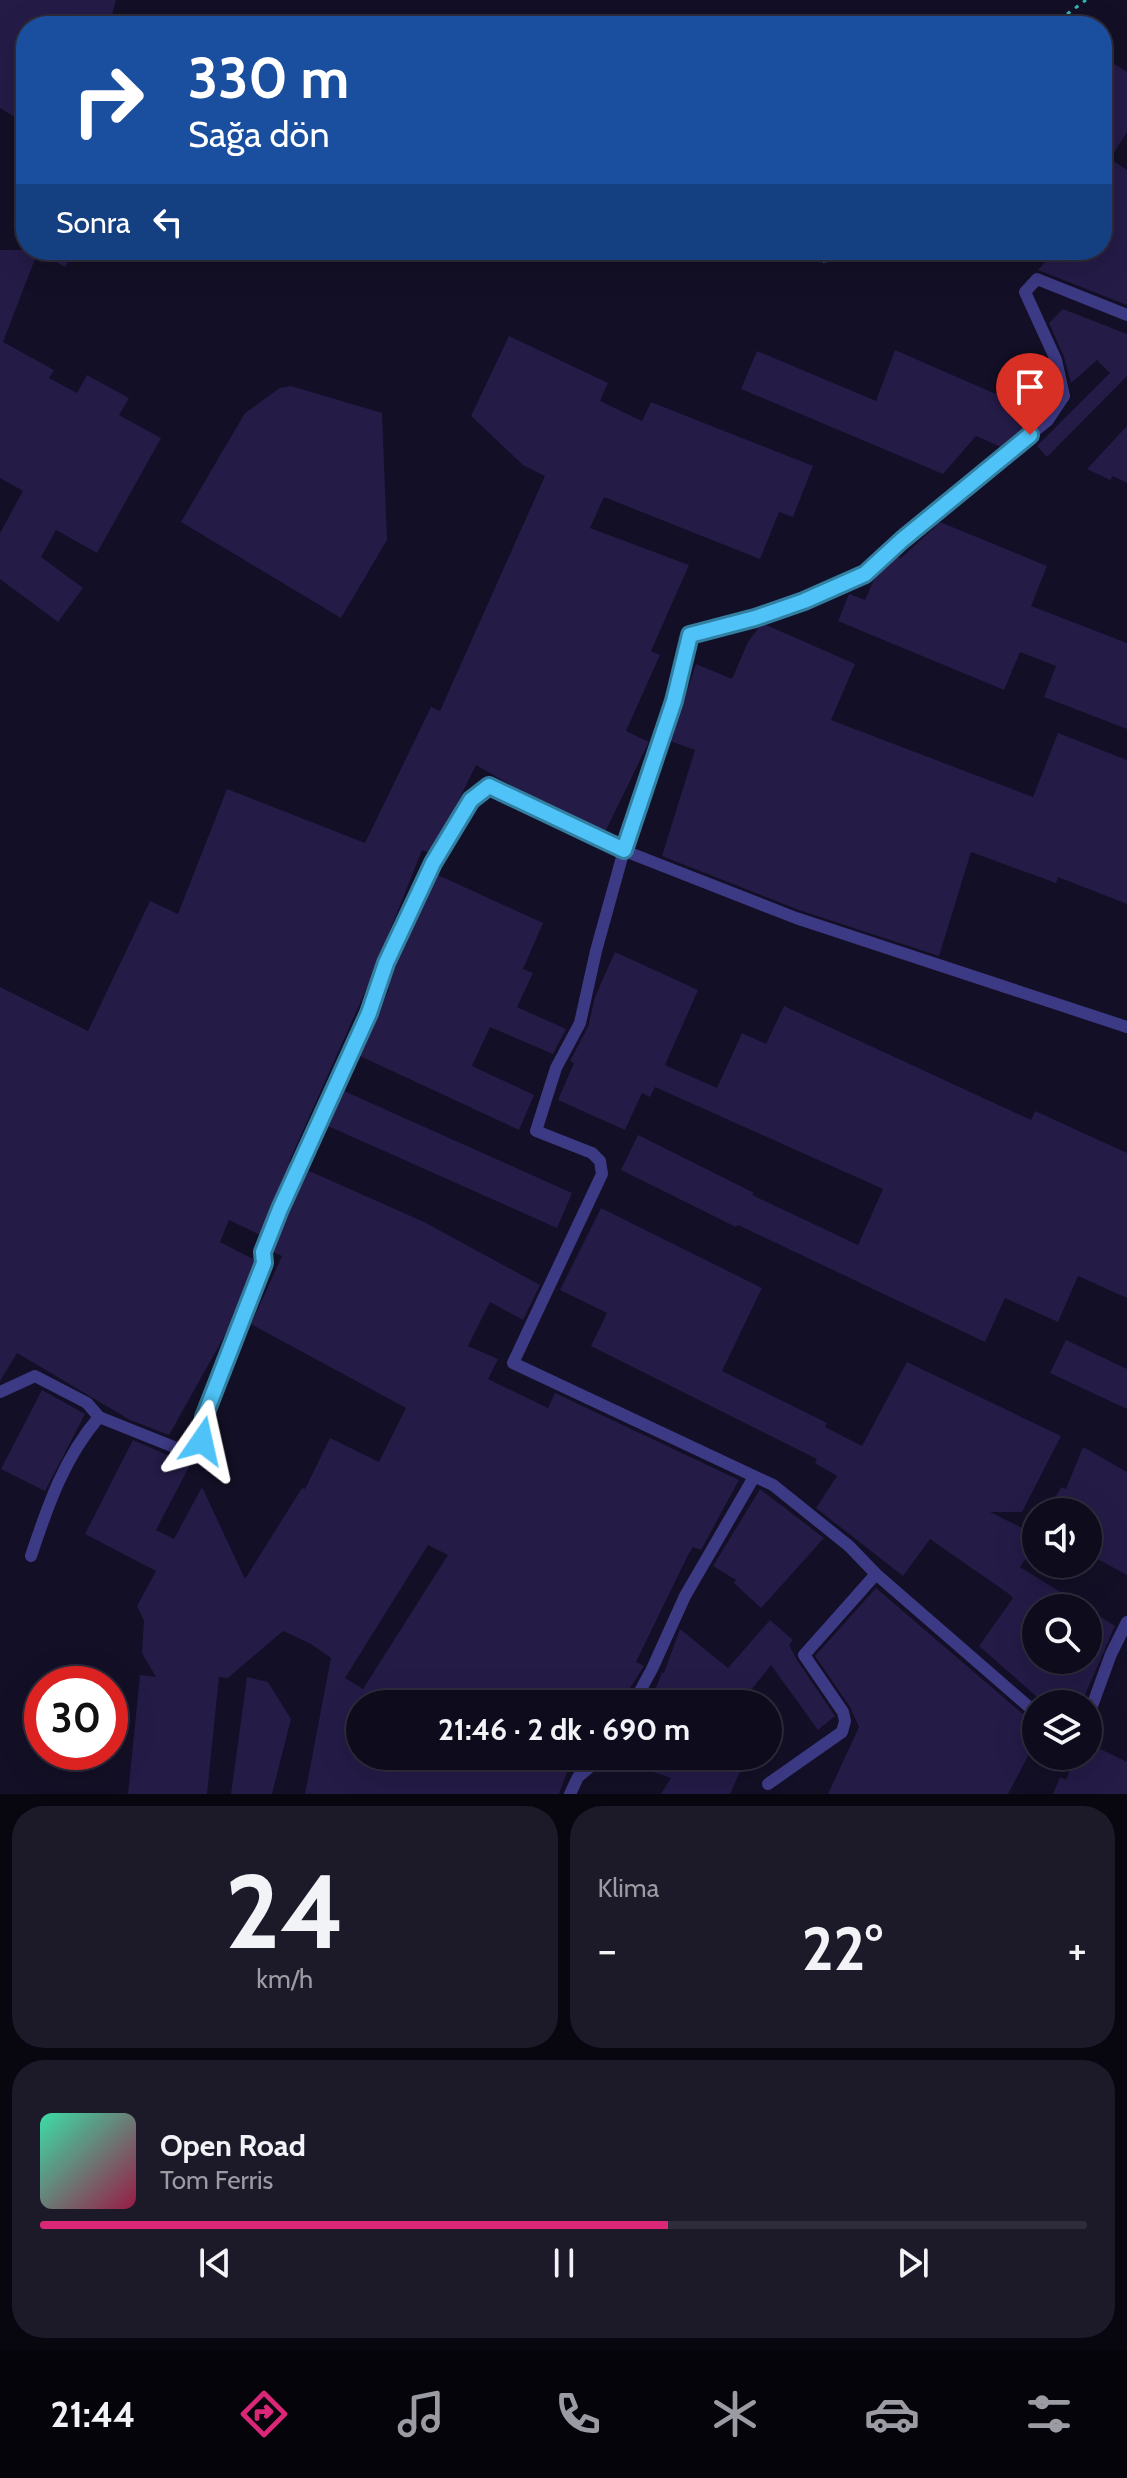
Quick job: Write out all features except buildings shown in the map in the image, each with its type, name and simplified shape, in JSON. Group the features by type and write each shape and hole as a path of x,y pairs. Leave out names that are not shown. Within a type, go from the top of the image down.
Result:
{"street":[{"path":"1022,1701 876,1574 849,1546 773,1485 513,1363 602,1174 600,1161 592,1153 536,1131 556,1068 580,1023 624,850 674,701 690,635 755,618 813,598 865,574 1048,420 1064,396 1056,360 1025,292 1037,279 1127,315"},
{"path":"0,1392 35,1376 87,1403 99,1417 184,1451 202,1441 204,1417 264,1263 263,1252 369,1013 386,963 433,863 471,800 489,786 624,850 796,918 1127,1027"},
{"path":"31,1556 51,1499 78,1442 99,1417"},
{"path":"641,1690 685,1596 754,1477"},
{"path":"768,1784 842,1732 845,1721 843,1712 804,1655 876,1574"},
{"path":"1098,1690 1127,1622"},
{"path":"570,1794 578,1777 586,1770"}],"path":[{"path":"1064,16 1086,0"},
{"path":"823,261 832,260"}],"route":[{"path":"202,1441 204,1417 264,1263 263,1252 280,1209 369,1013 386,963 433,863 471,800 489,786 624,850 674,701 690,635 804,601 865,574 1030,435"}]}
